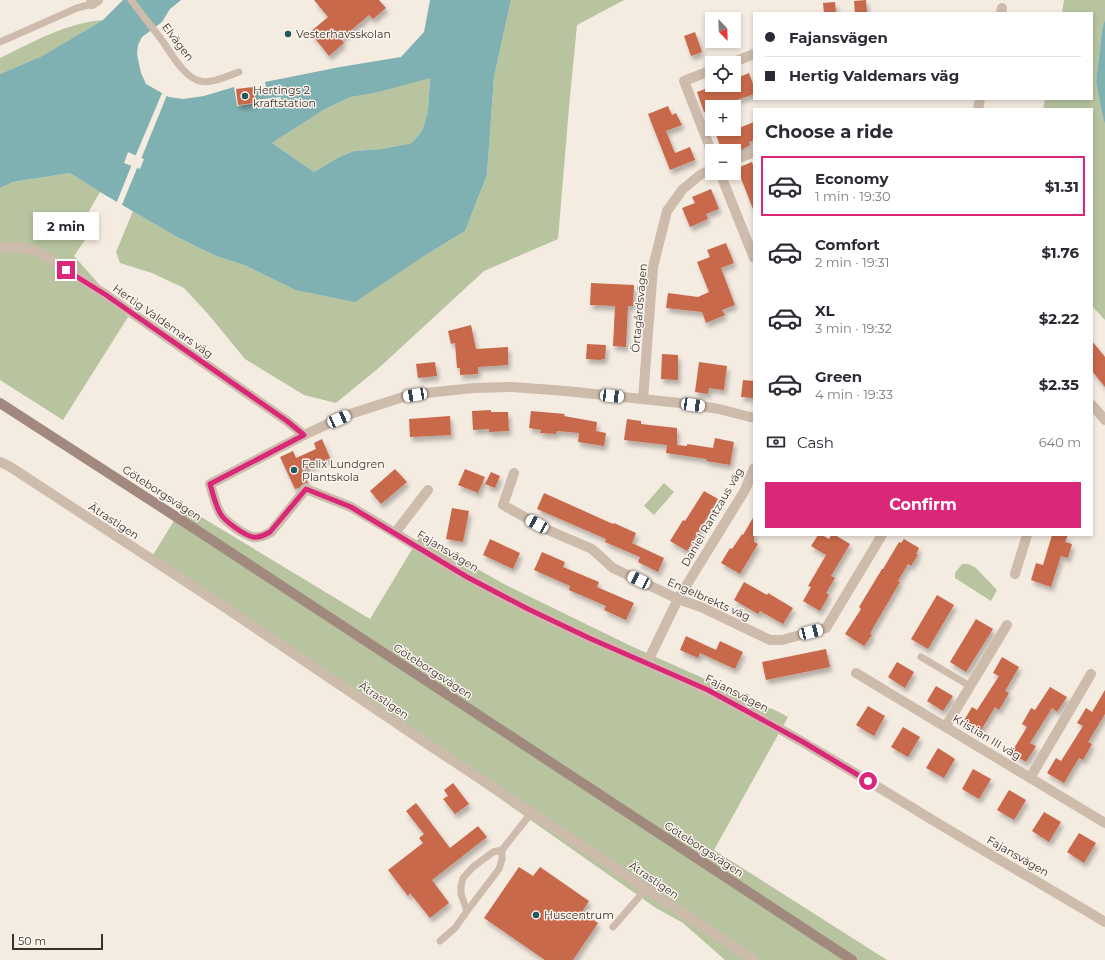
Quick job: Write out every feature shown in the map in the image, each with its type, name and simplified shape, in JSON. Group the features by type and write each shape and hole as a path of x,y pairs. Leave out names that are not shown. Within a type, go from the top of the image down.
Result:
{"main road":[{"name":"Göteborgsvägen","path":"0,403 202,533 852,960"}],"street":[{"path":"741,59 753,54"},
{"path":"705,73 684,81 708,144"},
{"path":"741,157 753,152"},
{"name":"Örtagårdsvägen","path":"643,399 653,267 667,211 683,189 705,172"},
{"path":"723,180 753,256"},
{"name":"Hertig Valdemars väg","path":"0,248 22,247 40,253 106,295 287,421 304,435"},
{"path":"304,435 347,415 403,397 474,388 512,387 643,399 719,409 753,418"},
{"path":"1093,406 1105,420"},
{"name":"Fajansvägen","path":"304,435 210,484 221,515 235,528 253,537 264,536 270,532 306,489 351,507 467,577 528,609 589,638 708,690 803,742 1105,922"},
{"name":"Ätrastigen","path":"0,462 207,596 754,960"},
{"name":"Daniel Rantzaus väg","path":"647,663 678,599 745,490 753,470"},
{"name":"Engelbrekts väg","path":"514,473 503,505 548,530 592,549 613,568 678,599 701,607 770,640 782,640 826,628 881,536"},
{"path":"395,533 428,490"},
{"path":"1014,574 1027,536"},
{"path":"946,726 1007,625"},
{"name":"Kristian III väg","path":"856,673 1105,823"},
{"path":"1030,778 1091,674"}],"lane":[{"name":"Elvägen","path":"131,0 178,64 188,75 199,81 211,81 239,72"},
{"path":"0,42 93,1"},
{"path":"921,656 970,686"},
{"path":"440,941 455,928 498,869 502,859 502,850 532,812"},
{"path":"467,911 461,894 463,878 473,867 493,852 502,850"},
{"path":"613,927 646,889"}],"green space":[{"path":"511,0 624,0 577,25 558,239 484,271 381,366 336,403 304,395 245,359 208,314 184,288 152,273 120,263 116,252 133,211 177,237 216,256 247,266 421,258 465,231 487,175 494,77"},
{"path":"1064,0 1105,0 1105,19 1102,30 1096,81 1105,125 1105,320 1093,307 1093,108 1043,108 1045,100 1093,100 1093,12 1062,12"},
{"path":"103,20 42,56 0,74 0,58 63,29"},
{"path":"430,77 428,111 422,131 412,143 382,149 354,151 339,157 314,172 272,143 325,109 351,97 375,93"},
{"path":"70,173 100,192 89,211 89,234 74,256 128,317 63,420 0,380 0,188 13,182"},
{"path":"664,483 674,492 654,515 644,506"},
{"path":"183,506 370,619 420,536 502,583 631,646 788,717 714,850 887,960 725,960 683,923 656,908 153,555"},
{"path":"962,564 968,564 975,567 997,590 991,601 955,578 955,573"}],"water":[{"path":"123,0 181,0 170,9 162,22 142,37 138,45 137,54 139,64 146,84 169,97 183,99 204,96 234,87 237,106 281,100 281,97 256,100 254,90 266,88 265,82 401,57 424,32 430,0 511,0 494,77 487,175 465,231 355,302 296,290 247,266 216,256 177,237 70,173 13,182 0,188 0,74 42,56 103,20","holes":["430,78 428,111 422,131 412,143 382,149 354,151 339,157 314,172 272,143 325,109 351,97 375,93","128,152 144,159 140,169 124,163"]},
{"path":"1105,19 1105,125 1096,81 1102,30"}],"pier":[{"path":"162,93 167,95 141,159 135,157"},
{"path":"132,164 138,166 121,207 116,204"}],"building":[{"path":"314,0 379,0 386,8 373,19 369,15 341,39 344,43 329,56 310,32 328,17"},
{"path":"866,0 867,12 855,12 854,1"},
{"path":"835,2 836,12 824,12 823,3"},
{"path":"695,32 702,52 691,56 684,36"},
{"path":"749,73 753,84 753,94 737,100 705,100 704,112 697,92 705,89 705,92 741,92 741,76"},
{"name":"Hertings 2 kraftstation","path":"253,87 255,103 238,105 236,89"},
{"path":"668,106 672,115 676,113 682,125 666,131 675,153 690,147 695,160 670,170 648,114"},
{"path":"753,122 753,140 749,142 750,145 741,150 741,144 719,144 716,136 741,136 741,127"},
{"path":"752,162 753,165 753,209 741,178 741,166"},
{"path":"711,189 719,209 706,214 708,219 690,227 682,208 695,203 692,197"},
{"path":"726,243 734,263 721,268 735,305 722,310 725,315 706,323 702,312 666,308 668,293 698,297 709,292 697,262 710,257 707,250"},
{"path":"591,283 634,285 633,306 628,306 626,347 613,346 615,306 590,305"},
{"path":"471,325 476,349 508,347 508,365 478,367 478,374 460,375 460,368 457,368 455,343 451,344 448,331"},
{"path":"1093,342 1105,357 1105,387 1093,372"},
{"path":"587,344 606,345 605,359 586,359"},
{"path":"662,354 678,355 678,380 661,379"},
{"path":"435,362 437,376 418,378 416,364"},
{"path":"699,362 727,366 724,390 709,388 708,394 695,392"},
{"path":"743,380 753,381 753,398 741,397"},
{"path":"491,410 491,412 508,412 509,431 489,432 489,429 473,430 472,411"},
{"path":"531,411 565,414 564,416 597,422 596,431 606,433 604,446 578,442 579,433 557,431 556,434 540,433 541,430 529,428"},
{"path":"450,416 451,435 410,437 409,419"},
{"path":"627,419 641,421 641,424 677,428 677,445 687,446 687,444 713,448 715,438 734,442 730,465 706,461 707,459 666,453 667,445 624,440"},
{"path":"322,439 330,458 302,470 308,483 304,483 299,488 295,489 280,457 293,451 296,458 316,449 314,443"},
{"path":"395,469 407,482 381,504 370,491"},
{"path":"465,469 485,477 478,493 458,485"},
{"path":"491,472 500,476 495,488 485,484"},
{"path":"704,491 718,499 687,551 670,541"},
{"path":"544,493 636,533 632,543 664,558 658,572 638,562 640,557 605,542 606,539 537,509"},
{"path":"452,508 469,511 463,542 446,539"},
{"path":"753,518 754,542 758,544 740,574 721,563 730,548 732,549 742,534 743,535"},
{"path":"817,536 824,536 829,539 830,536 837,536 850,544 831,576 835,578 826,593 829,595 820,611 803,601 811,587 808,586 826,555 811,546"},
{"path":"1052,536 1068,536 1065,542 1072,544 1068,558 1061,556 1051,587 1031,580 1036,563 1043,565"},
{"path":"490,539 520,553 513,569 483,555"},
{"path":"904,539 919,548 916,554 918,555 911,566 908,564 898,581 900,582 873,628 870,634 872,635 864,646 845,634 861,609 859,607 882,569 899,542 901,543"},
{"path":"542,552 565,562 563,567 599,582 597,587 634,603 626,620 604,610 606,606 569,590 570,586 534,570"},
{"path":"744,582 767,595 768,593 793,608 783,624 760,611 758,614 734,600"},
{"path":"937,595 954,605 928,649 911,639"},
{"path":"976,619 993,629 966,672 950,662"},
{"path":"686,636 716,650 720,641 743,652 735,669 700,653 698,658 680,650"},
{"path":"826,649 830,667 766,680 762,662"},
{"path":"1002,657 1019,667 1005,691 1009,693 999,710 995,707 980,732 963,722 972,707 977,710 999,676 993,673"},
{"path":"897,662 914,672 905,688 888,677"},
{"path":"936,686 953,696 943,711 927,701"},
{"path":"1050,687 1067,697 1057,712 1052,708 1030,743 1036,746 1026,762 1011,753 1027,727 1022,724 1031,708 1035,710"},
{"path":"1105,690 1105,714 1088,742 1092,744 1083,760 1079,758 1064,783 1047,773 1056,758 1061,761 1083,726 1077,723 1086,708 1092,712"},
{"path":"868,706 885,716 874,736 856,725"},
{"path":"903,727 920,737 908,757 891,747"},
{"path":"938,748 955,759 944,778 926,768"},
{"path":"973,769 991,779 979,799 962,789"},
{"path":"453,783 469,804 455,814 443,799 448,796 444,790"},
{"path":"1009,790 1026,800 1014,820 997,810"},
{"path":"416,803 450,848 478,826 487,837 432,880 449,903 430,918 410,893 408,896 388,870 423,843 419,838 424,834 406,811"},
{"path":"1044,812 1061,822 1049,842 1032,831"},
{"path":"1079,833 1096,843 1084,863 1067,852"},
{"name":"Huscentrum","path":"519,867 533,876 540,867 589,901 582,912 598,923 573,960 545,960 484,918"}],"place":[{"name":"Vesterhavsskolan","path":"288,34"},
{"name":"Hertings 2 kraftstation","path":"245,96"},
{"name":"Felix Lundgren Plantskola","path":"294,470"},
{"name":"Huscentrum","path":"536,915"}],"route":[{"path":"66,270 106,295 287,421 304,435 210,484 221,515 235,528 253,537 264,536 270,532 306,489 351,507 467,577 528,609 589,638 708,690 803,742 868,781"}]}
